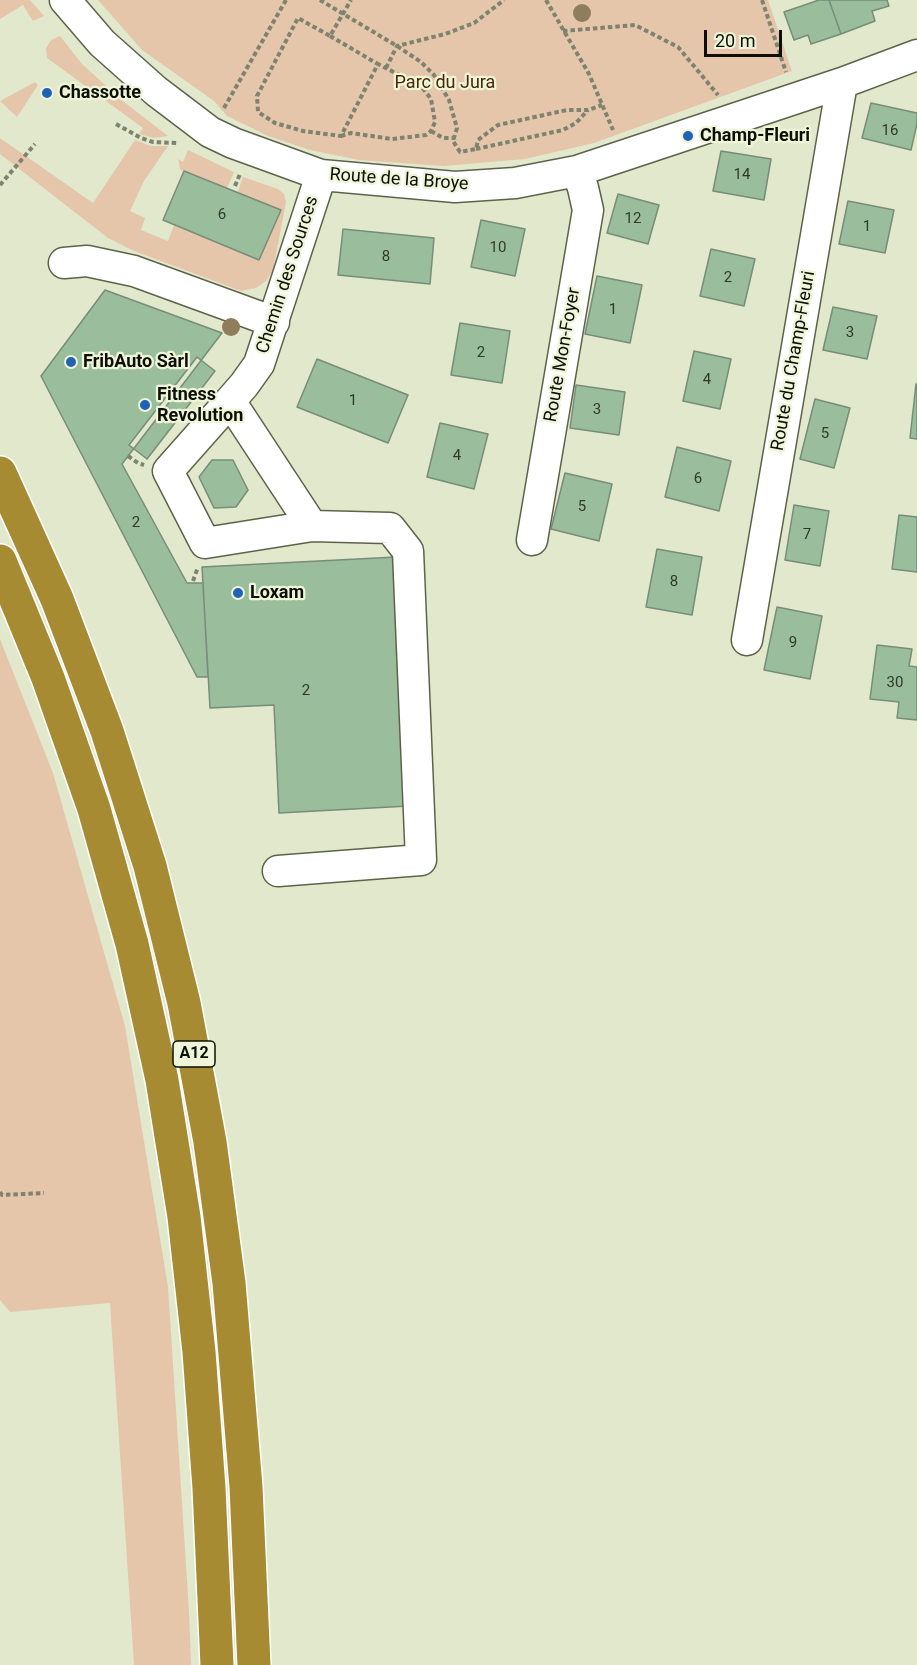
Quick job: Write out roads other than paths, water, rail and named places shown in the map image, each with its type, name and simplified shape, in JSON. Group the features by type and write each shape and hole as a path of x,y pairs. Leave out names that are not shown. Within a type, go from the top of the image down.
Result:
{"highway":[{"name":"A12","path":"0,473 57,599 107,731 150,866 184,1003 210,1142 234,1328 246,1486 254,1665"},
{"name":"A12","path":"0,561 48,678 94,809 132,944 162,1080 184,1217 199,1352 209,1488 217,1665"}],"street":[{"name":"Route de la Broye","path":"65,0 102,43 156,91 210,132 233,143 321,175 454,187 514,183 577,171 842,83 917,54"},
{"name":"Route du Champ-Fleuri","path":"747,640 842,83"},
{"name":"Route Mon-Foyer","path":"532,540 588,210 584,188 577,171"},
{"name":"Chemin des Sources","path":"312,526 205,543 168,471 244,385 259,363 321,175"},
{"path":"64,263 87,261 134,271 274,322"},
{"path":"230,401 312,526 390,528 408,551 421,860 278,871"}],"place":[{"name":"Chassotte","path":"47,93"},
{"name":"Champ-Fleuri","path":"688,136"},
{"name":"FribAuto Sàrl","path":"71,362"},
{"name":"Fitness Revolution","path":"145,405"},
{"name":"Loxam","path":"238,593"}],"park label":[{"name":"Parc du Jura","path":"445,83"}]}
